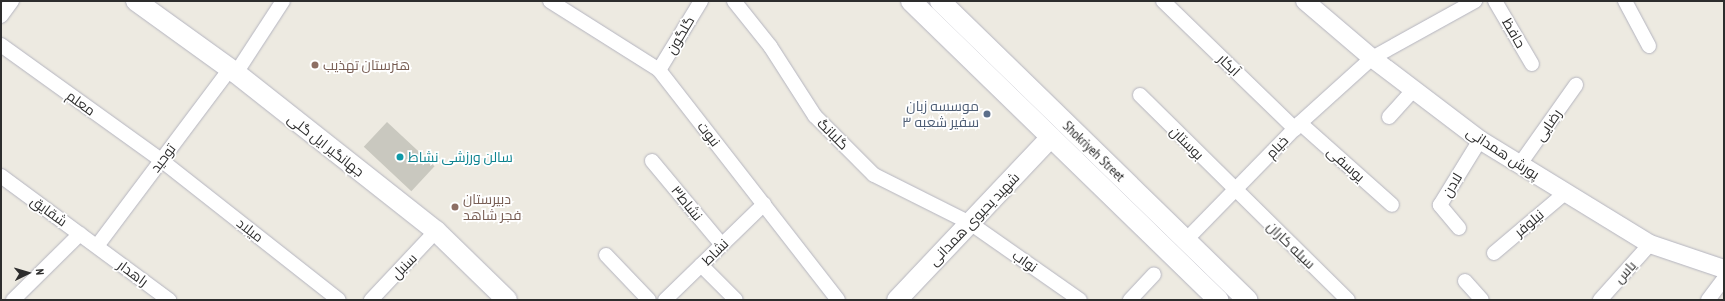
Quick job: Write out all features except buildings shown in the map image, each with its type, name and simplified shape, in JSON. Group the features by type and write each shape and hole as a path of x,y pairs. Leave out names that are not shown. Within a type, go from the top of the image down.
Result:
{"main road":[{"name":"جهانگیر ایل گلی","path":"136,1 233,71 436,231 507,300"},
{"name":"Shokriyeh Street","path":"911,1 1219,300"},
{"name":"Shokriyeh Street","path":"940,1 1248,300"},
{"name":"شهید یحیوی همدانی","path":"903,298 970,223 1052,138"}],"street":[{"path":"1,16 12,1"},
{"name":"توحید","path":"97,246 161,160 233,71 283,1"},
{"name":"نبوت","path":"550,1 659,70 838,300"},
{"name":"گلگون","path":"659,70 701,1"},
{"name":"گلبانگ","path":"734,1 770,46 815,116 874,175 970,223"},
{"name":"آبکار","path":"1163,1 1298,126"},
{"name":"پورش همدانی","path":"1305,1 1372,58 1480,140 1650,244 1724,269"},
{"name":"خیام","path":"1186,240 1298,126 1372,58 1475,1"},
{"name":"حافظ","path":"1495,1 1532,64"},
{"path":"1625,1 1649,46"},
{"name":"معلم","path":"1,45 161,160"},
{"name":"رضایی","path":"1520,164 1576,85"},
{"path":"1389,117 1414,89"},
{"name":"بوستان","path":"1140,95 1235,190"},
{"name":"یوسفی","path":"1298,126 1392,205"},
{"name":"لادن","path":"1459,228 1440,205 1480,140"},
{"name":"میلاد","path":"161,160 340,300"},
{"name":"نشاط۳","path":"652,161 722,245"},
{"name":"شقایق","path":"1,176 97,246"},
{"name":"سیله کاران","path":"1235,190 1348,300"},
{"name":"نیلوفر","path":"1494,253 1565,193"},
{"name":"نشاط","path":"665,300 764,204"},
{"name":"نواب","path":"970,223 1080,300"},
{"name":"سنبل","path":"371,300 436,231"},
{"path":"14,300 80,234"},
{"name":"یاس","path":"1600,300 1650,244"},
{"name":"راهدار","path":"97,246 170,300"},
{"path":"606,255 649,300"},
{"path":"701,265 736,300"},
{"path":"1130,300 1154,274"},
{"path":"1708,300 1724,279"},
{"path":"1465,281 1482,300"}],"place":[{"name":"هنرستان تهذیب","path":"315,65"},
{"name":"موسسه زبان سفیر شعبه ۳","path":"987,114"},
{"name":"سالن ورزشی نشاط","path":"400,157"},
{"name":"دبیرستان فجر شاهد","path":"455,207"}]}
